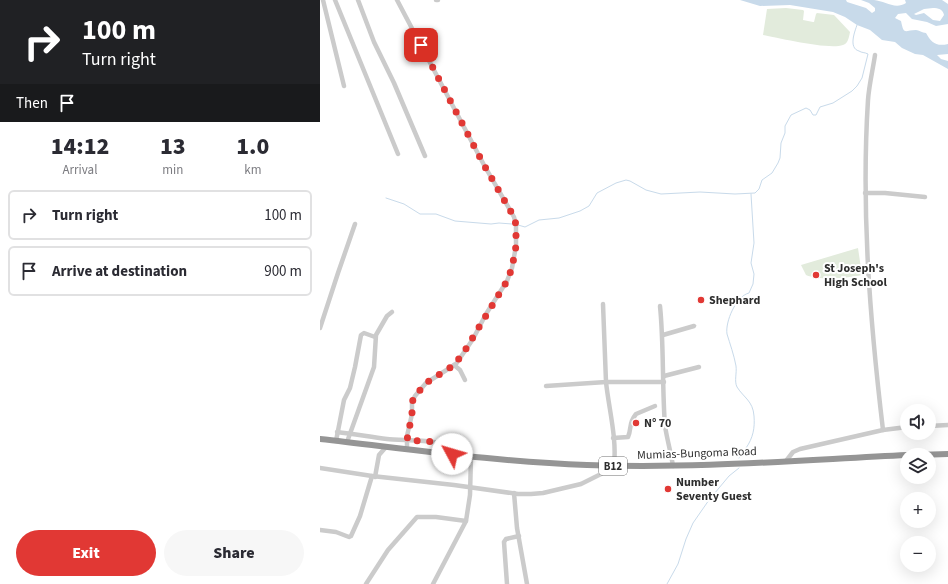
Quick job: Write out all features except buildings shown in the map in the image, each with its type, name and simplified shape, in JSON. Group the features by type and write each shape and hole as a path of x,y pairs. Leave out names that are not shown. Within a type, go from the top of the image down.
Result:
{"highway":[{"name":"Mumias-Bungoma Road","path":"320,439 542,463 604,466 673,466 900,455"},
{"path":"936,454 948,454"}],"street":[{"path":"323,0 344,86"},
{"path":"335,0 398,154"},
{"path":"358,0 374,42 394,83 425,156"},
{"path":"397,0 516,222 516,246 512,268 507,281 486,314 473,339 454,365 426,383 415,396 412,402 412,414 405,440 405,449"},
{"path":"875,54 868,98 865,193 870,302 883,430"},
{"path":"865,193 885,193 925,197"},
{"path":"320,328 356,224"},
{"path":"603,304 606,382 614,438 614,466"},
{"path":"660,306 663,335 666,426 673,466"},
{"path":"347,442 374,367 375,337 387,316 392,312"},
{"path":"663,335 694,326"},
{"path":"336,441 344,400 350,388 361,335 364,333 375,337"},
{"path":"454,365 460,370 465,380"},
{"path":"664,376 699,367"},
{"path":"546,386 606,382 664,382"},
{"path":"614,438 628,436 629,425 634,416 655,406"},
{"path":"936,426 948,425"},
{"path":"786,461 793,452 797,450 883,430 900,428"},
{"path":"337,432 378,438 428,442 450,446 452,448 452,454"},
{"path":"363,444 364,436"},
{"path":"377,446 378,438"},
{"path":"320,530 336,532 349,538 351,536 360,516 379,455 387,447 389,439"},
{"path":"427,451 428,442"},
{"path":"433,584 466,521 470,495 471,456"},
{"path":"320,468 373,477 531,494 543,493 581,484 603,472 604,466"},
{"path":"514,493 527,584"},
{"path":"366,584 388,550 417,517 430,516 466,521"},
{"path":"506,584 504,542 506,539 519,536"}],"green space":[{"path":"786,8 803,10 803,20 813,22 817,13 834,15 850,32 847,42 843,45 827,46 763,35 767,9"},
{"path":"858,248 862,275 841,278 812,277 806,275 801,265"}],"water":[{"path":"740,0 846,0 847,2 866,8 872,13 875,11 875,8 869,3 861,0 874,0 898,6 906,3 905,0 942,0 948,4 948,24 936,26 927,22 912,19 906,13 898,14 895,18 901,21 903,29 906,31 918,30 926,33 934,43 940,45 948,44 948,54 937,55 941,59 948,61 948,69 923,55 915,54 902,48 895,42 882,40 870,30 833,12 790,5 760,6","holes":["935,8 943,11 944,15 940,21 933,20 924,13 914,14 924,9"]}],"waterway":[{"path":"518,225 525,227 539,220 559,218 580,211 589,206 597,193 616,183 626,180 646,190 661,194 700,192 735,194 755,193 759,189 762,180 772,173 778,163 780,158 781,143 785,133 785,126 791,115 806,108 810,110 813,115 816,115 820,107 833,103 852,91 862,78 868,54 860,52 854,47 853,39 857,25"},
{"path":"739,458 752,437 754,429 754,416 750,403 736,385 736,366 727,329 732,310 740,299 749,293 753,284 754,274 751,263 754,243 751,194"},
{"path":"386,198 404,204 420,214 436,214 455,221 512,224"},
{"path":"667,584 678,564 693,523 709,500 729,476 739,468"}],"place":[{"name":"St Joseph's High School","path":"816,275"},
{"name":"Shephard","path":"701,300"},
{"name":"N° 70","path":"636,423"},
{"name":"Number Seventy Guest","path":"668,489"}],"route":[{"path":"421,45 484,165 509,207 516,222 516,246 512,268 507,281 486,314 473,339 456,364 422,386 412,402 412,414 407,440 447,445 452,448 452,454"}]}
